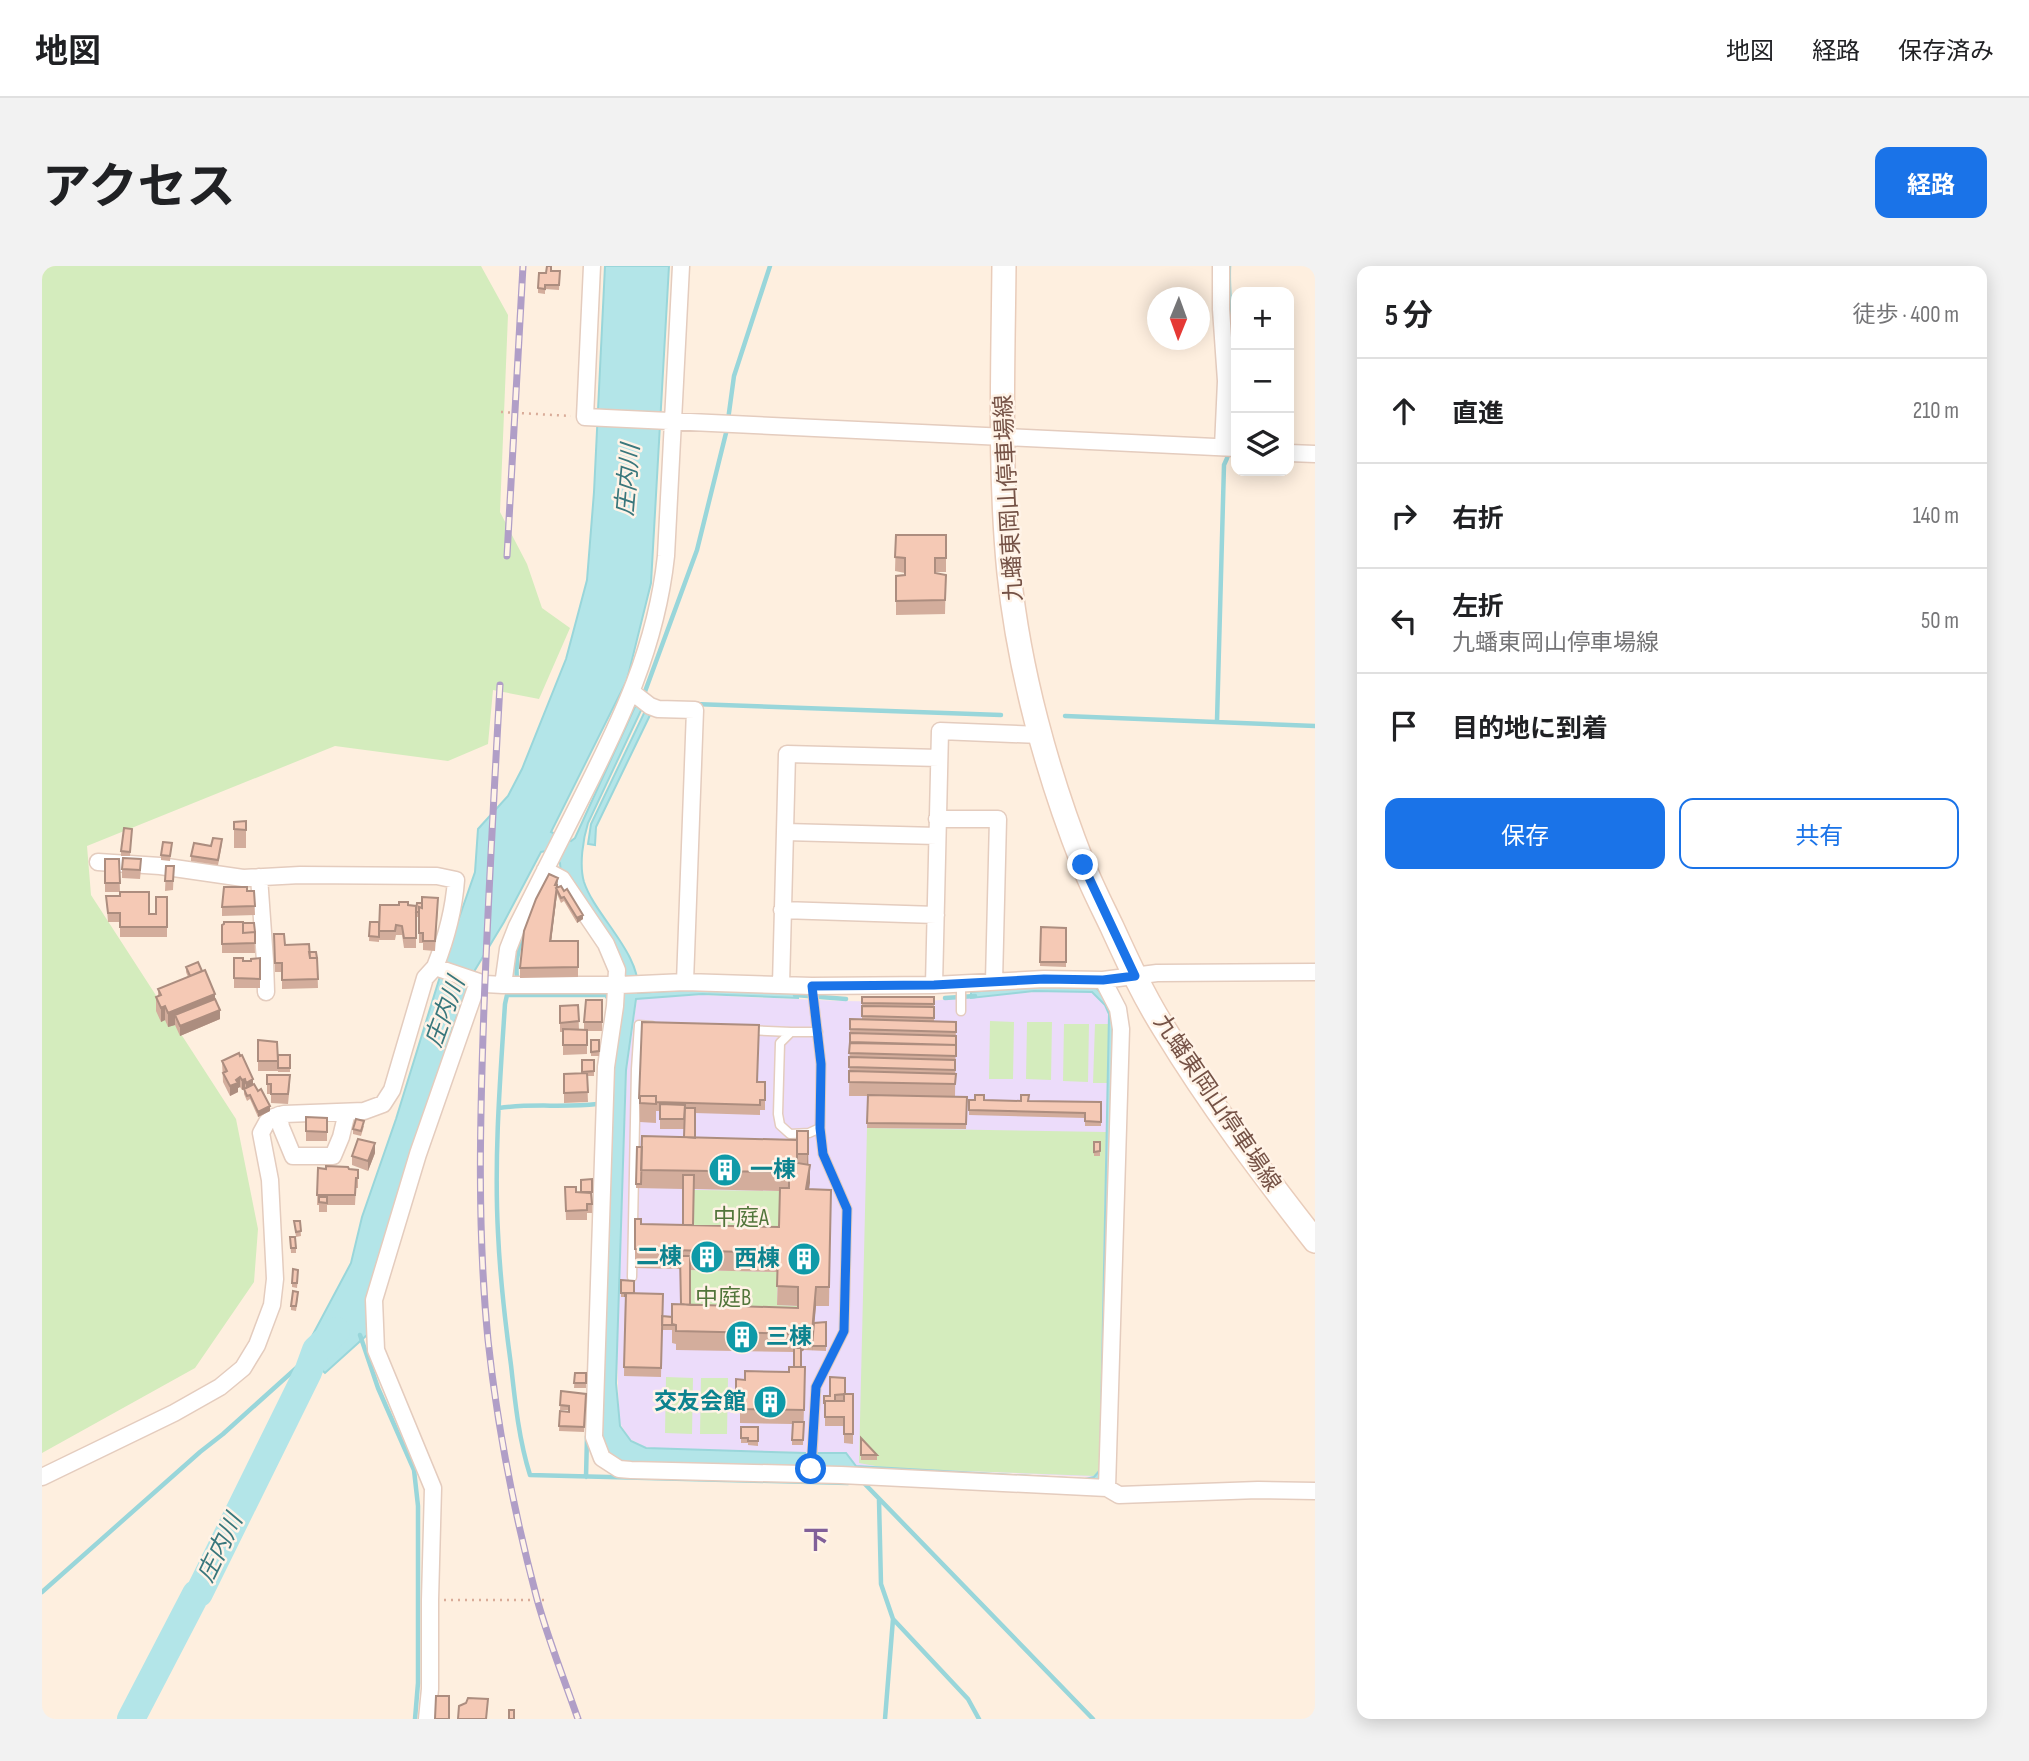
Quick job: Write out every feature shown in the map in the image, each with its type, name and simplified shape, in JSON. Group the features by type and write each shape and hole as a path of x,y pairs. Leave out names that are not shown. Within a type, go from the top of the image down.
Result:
{"main road":[{"name":"九蟠東岡山停車場線","path":"1004,266 1002,437 1009,574 1019,639 1040,735 1083,865 1135,976 1163,1028 1203,1091 1306,1217 1315,1241"}],"street":[{"path":"592,266 587,417 1229,448 1221,318 1221,266"},
{"path":"503,985 508,949 550,869 562,837 615,732 638,696 663,587 670,421 681,266"},
{"path":"1294,453 1315,454"},
{"path":"638,696 658,709 695,710 685,982"},
{"path":"934,985 940,731 1040,735"},
{"path":"781,985 787,754 939,758"},
{"path":"937,819 999,819 994,981"},
{"path":"785,832 937,836"},
{"path":"42,1477 174,1413 220,1387 243,1368 257,1345 272,1305 275,1279 270,1180 261,1133 267,1122 279,1115 364,1111 383,1104 392,1090 425,978 438,967 456,880 437,876 300,875 243,878 160,866 98,862"},
{"path":"550,869 562,879 606,944 617,970 619,985 606,1067 594,1437 602,1458 609,1464 619,1469 631,1470 811,1471 841,1475 1107,1488 1119,1495 1315,1490"},
{"path":"259,877 266,992"},
{"path":"782,910 936,915"},
{"path":"438,967 476,981 503,985 685,982 781,985 812,992 934,985 961,991 994,981 1103,980 1157,973 1315,972"},
{"path":"1103,980 1118,1009 1121,1029 1107,1488"},
{"path":"427,1719 430,1689 433,1489 376,1350 374,1300 418,1154 476,981"},
{"path":"279,1115 293,1156 333,1156 347,1112"}],"lane":[{"path":"961,991 961,1011"},
{"path":"811,1471 816,1387 844,1331 847,1209 823,1154 820,1128 821,1064 812,992"},
{"path":"632,1277 639,1026 667,1027"},
{"path":"736,1030 818,1032"},
{"path":"791,1032 780,1044 780,1125 790,1134 809,1133 820,1128"}],"path":[{"path":"501,412 587,417"},
{"path":"430,1600 549,1600"}],"shaded area":[{"path":"1034,992 1092,992 1105,1006 1109,1016 1099,1470 1094,1477 856,1466 846,1453 661,1449 645,1447 630,1439 619,1416 617,1352 627,1068 637,999 702,995 917,1002"}],"green space":[{"path":"42,266 481,266 508,315 500,512 527,564 542,608 570,628 539,699 493,690 488,744 448,761 335,746 87,846 91,895 236,1119 258,1229 254,1282 195,1368 42,1453"},
{"path":"990,1021 1014,1022 1013,1079 989,1079"},
{"path":"1027,1022 1052,1022 1051,1080 1026,1079"},
{"path":"1064,1024 1089,1024 1088,1082 1063,1081"},
{"path":"1095,1024 1109,1024 1107,1083 1093,1083"},
{"path":"867,1128 1106,1132 1099,1470 1094,1476 886,1468 859,1463"},
{"name":"中庭A","path":"694,1190 789,1191 779,1245 693,1244"},
{"name":"中庭B","path":"690,1270 778,1272 777,1305 798,1306 798,1327 690,1324"},
{"path":"666,1377 693,1378 692,1434 665,1433"},
{"path":"701,1378 728,1378 727,1434 700,1434"}],"water":[{"path":"605,266 669,266 651,583 627,680 551,832 571,841 575,838 638,700 644,704 588,823 582,860 584,882 633,964 638,993 701,989 798,993 798,998 702,994 636,999 626,1070 616,1383 620,1426 631,1441 646,1448 805,1453 805,1469 621,1465 610,1459 601,1438 612,1072 621,976 561,875 560,863 546,851 541,852 475,970 455,1021 369,1300 367,1335 325,1373 303,1353 351,1263 362,1217 475,872 478,829 508,796 522,769 566,659 587,580"},
{"path":"646,709 652,711 596,827 595,845 588,844 591,824"},
{"path":"1034,986 1095,987 1105,996 1113,1011 1104,1479 1099,1482 817,1469 817,1453 846,1453 856,1466 1085,1479 1094,1477 1100,1470 1109,1014 1105,1005 1092,992 1034,991 971,998 971,992"}],"building":[{"path":"547,266 551,266 551,271 560,271 559,285 538,288 539,273 546,273"},
{"path":"896,535 946,535 946,558 935,558 935,573 946,575 945,600 896,601 896,576 905,575 905,558 895,557"},
{"path":"246,821 246,830 234,829 234,822"},
{"path":"124,828 132,829 130,852 121,851"},
{"path":"213,838 222,839 218,860 191,856 194,843 211,846"},
{"path":"163,842 172,843 170,856 161,855"},
{"path":"123,858 141,859 140,870 122,869"},
{"path":"105,859 119,859 120,883 105,883"},
{"path":"166,866 174,866 173,881 165,881"},
{"path":"549,874 558,878 550,941 578,941 578,967 520,968 524,931"},
{"path":"561,886 564,891 567,889 583,915 577,918 564,897 561,898 556,888"},
{"path":"224,887 247,887 247,891 254,891 255,906 222,907"},
{"path":"120,892 149,892 149,914 156,914 156,897 167,897 167,927 120,927 120,913 108,913 106,896 120,896"},
{"path":"422,897 438,898 435,941 423,941 423,933 419,933 419,907 422,908"},
{"path":"399,902 416,906 416,938 404,938 402,926 396,925 395,931 379,931 380,905 399,905"},
{"path":"417,903 422,903 419,912 416,912"},
{"path":"224,922 243,922 243,933 255,932 255,943 222,944"},
{"path":"370,922 379,922 379,937 369,936"},
{"path":"243,923 254,923 255,932 243,933"},
{"path":"1041,927 1066,928 1066,962 1040,962"},
{"path":"274,934 284,934 285,945 309,944 310,958 317,958 318,979 282,980 282,963 275,963"},
{"path":"309,952 316,952 317,958 310,958"},
{"path":"234,958 251,961 260,958 260,979 234,978"},
{"path":"198,962 202,971 190,976 186,967"},
{"path":"205,970 215,994 168,1013 165,1006 161,1008 156,997 161,995 158,989"},
{"path":"862,997 934,997 934,1004 862,1003"},
{"path":"215,999 220,1010 180,1026 175,1015"},
{"path":"586,1000 602,1000 602,1022 584,1022"},
{"path":"578,1005 579,1021 560,1023 560,1006"},
{"path":"862,1006 934,1007 934,1018 862,1016"},
{"path":"850,1019 956,1022 956,1032 850,1029"},
{"path":"642,1022 759,1025 757,1082 765,1082 765,1100 760,1100 760,1105 656,1102 656,1096 640,1096 639,1099"},
{"path":"563,1029 587,1030 587,1045 563,1045"},
{"path":"850,1033 956,1036 956,1045 850,1043"},
{"path":"258,1040 277,1042 278,1061 258,1061"},
{"path":"591,1040 599,1040 599,1051 591,1052"},
{"path":"850,1042 956,1045 956,1056 849,1053"},
{"path":"239,1053 253,1079 246,1083 245,1079 240,1077 236,1080 238,1083 230,1086 223,1073 227,1071 222,1061"},
{"path":"278,1055 290,1055 290,1068 278,1068"},
{"path":"849,1057 955,1060 955,1070 849,1067"},
{"path":"582,1060 594,1060 594,1071 582,1072"},
{"path":"849,1071 956,1074 955,1084 849,1082"},
{"path":"587,1073 588,1092 564,1093 564,1074"},
{"path":"267,1075 290,1075 288,1094 271,1094"},
{"path":"254,1084 258,1091 261,1089 270,1106 258,1112 244,1089"},
{"path":"868,1095 967,1097 966,1124 867,1123"},
{"path":"975,1095 984,1095 984,1100 1021,1101 1021,1095 1029,1095 1028,1101 1101,1102 1101,1122 1085,1121 1085,1113 969,1110 969,1100 975,1100"},
{"path":"640,1096 656,1096 656,1104 640,1103"},
{"path":"660,1104 685,1105 684,1119 660,1119"},
{"path":"685,1108 695,1108 695,1138 684,1137"},
{"path":"306,1117 327,1118 327,1132 306,1131"},
{"path":"356,1119 364,1121 361,1131 353,1129"},
{"path":"797,1131 808,1131 808,1154 797,1154"},
{"path":"642,1136 797,1140 797,1163 810,1165 806,1189 831,1190 829,1287 816,1287 812,1332 676,1331 676,1325 672,1324 672,1304 798,1308 798,1287 777,1286 778,1253 635,1249 635,1219 641,1219 641,1224 779,1227 780,1188 789,1188 789,1172 641,1170"},
{"path":"358,1139 375,1143 368,1161 352,1156"},
{"path":"1094,1142 1100,1142 1100,1151 1094,1152"},
{"path":"637,1147 642,1147 641,1184 636,1184"},
{"path":"326,1166 358,1170 355,1195 317,1195 318,1168 326,1169"},
{"path":"683,1175 694,1175 693,1225 683,1225"},
{"path":"592,1179 592,1192 581,1192 581,1180"},
{"path":"565,1187 576,1187 576,1192 591,1193 592,1204 587,1204 587,1210 566,1211"},
{"path":"319,1197 327,1197 327,1203 319,1202"},
{"path":"294,1221 300,1221 301,1231 296,1232"},
{"path":"290,1237 295,1237 296,1248 291,1248"},
{"path":"680,1256 690,1256 690,1305 681,1304"},
{"path":"293,1269 298,1270 297,1283 292,1283"},
{"path":"621,1280 634,1281 634,1293 626,1293 625,1296 625,1293 621,1293"},
{"path":"293,1291 298,1292 296,1306 291,1306"},
{"path":"626,1293 663,1294 661,1368 624,1367"},
{"path":"662,1316 672,1317 672,1325 662,1325"},
{"path":"826,1322 826,1346 812,1346 814,1323"},
{"path":"794,1348 801,1348 801,1367 794,1367"},
{"name":"交友会館","path":"789,1367 805,1367 804,1410 740,1409 741,1395 736,1395 736,1379 745,1380 745,1371 789,1372"},
{"path":"575,1373 586,1373 586,1383 574,1383"},
{"path":"830,1377 845,1378 845,1394 835,1395 835,1401 824,1403 824,1396 830,1396"},
{"path":"561,1391 586,1394 584,1427 559,1426 560,1411 569,1412 569,1406 560,1405"},
{"path":"844,1394 853,1394 853,1434 844,1434 844,1417 825,1417 825,1401 844,1401"},
{"path":"793,1422 804,1422 803,1440 792,1440"},
{"path":"741,1427 758,1427 758,1441 741,1438"},
{"path":"861,1438 877,1455 861,1455"},
{"path":"436,1696 449,1696 449,1719 435,1719"},
{"path":"468,1698 488,1699 486,1719 458,1719 459,1706 466,1703"},
{"path":"509,1710 514,1710 514,1719 509,1719"}],"waterway":[{"path":"728,420 734,376 770,266"},
{"path":"1217,721 1224,465 1232,444 1236,394 1229,266"},
{"path":"643,697 697,550 727,429"},
{"path":"694,704 1001,715"},
{"path":"1065,716 1315,726"},
{"path":"520,979 517,979 517,959 526,926"},
{"path":"610,1001 606,995 507,995 505,1004 497,1147 498,1233 516,1407 530,1475 848,1483"},
{"path":"795,995 846,999"},
{"path":"945,998 975,996"},
{"path":"499,1108 597,1104"},
{"name":"庄内川","path":"131,1719 196,1594 199,1593 308,1372 316,1350 336,1331"},
{"path":"360,1335 378,1388 414,1470 418,1506 418,1683 415,1719"},
{"path":"42,1592 312,1354"},
{"path":"586,1477 587,1436"},
{"path":"861,1480 1093,1719"},
{"path":"879,1500 881,1584 893,1619 885,1719"},
{"path":"893,1619 968,1699 979,1719"}],"railway":[{"path":"507,556 523,266"},
{"path":"500,685 481,1091 481,1215 488,1340 496,1405 521,1535 541,1614 578,1719"}],"place":[{"name":"一棟","path":"725,1170"},
{"name":"二棟","path":"707,1257"},
{"name":"西棟","path":"804,1259"},
{"name":"三棟","path":"742,1337"},
{"name":"交友会館","path":"770,1402"}],"district":[{"name":"下","path":"816,1541"}],"route":[{"path":"811,1469 816,1387 844,1331 847,1209 823,1154 820,1128 821,1064 812,986 934,985 1044,979 1103,980 1135,976 1083,865"}]}
